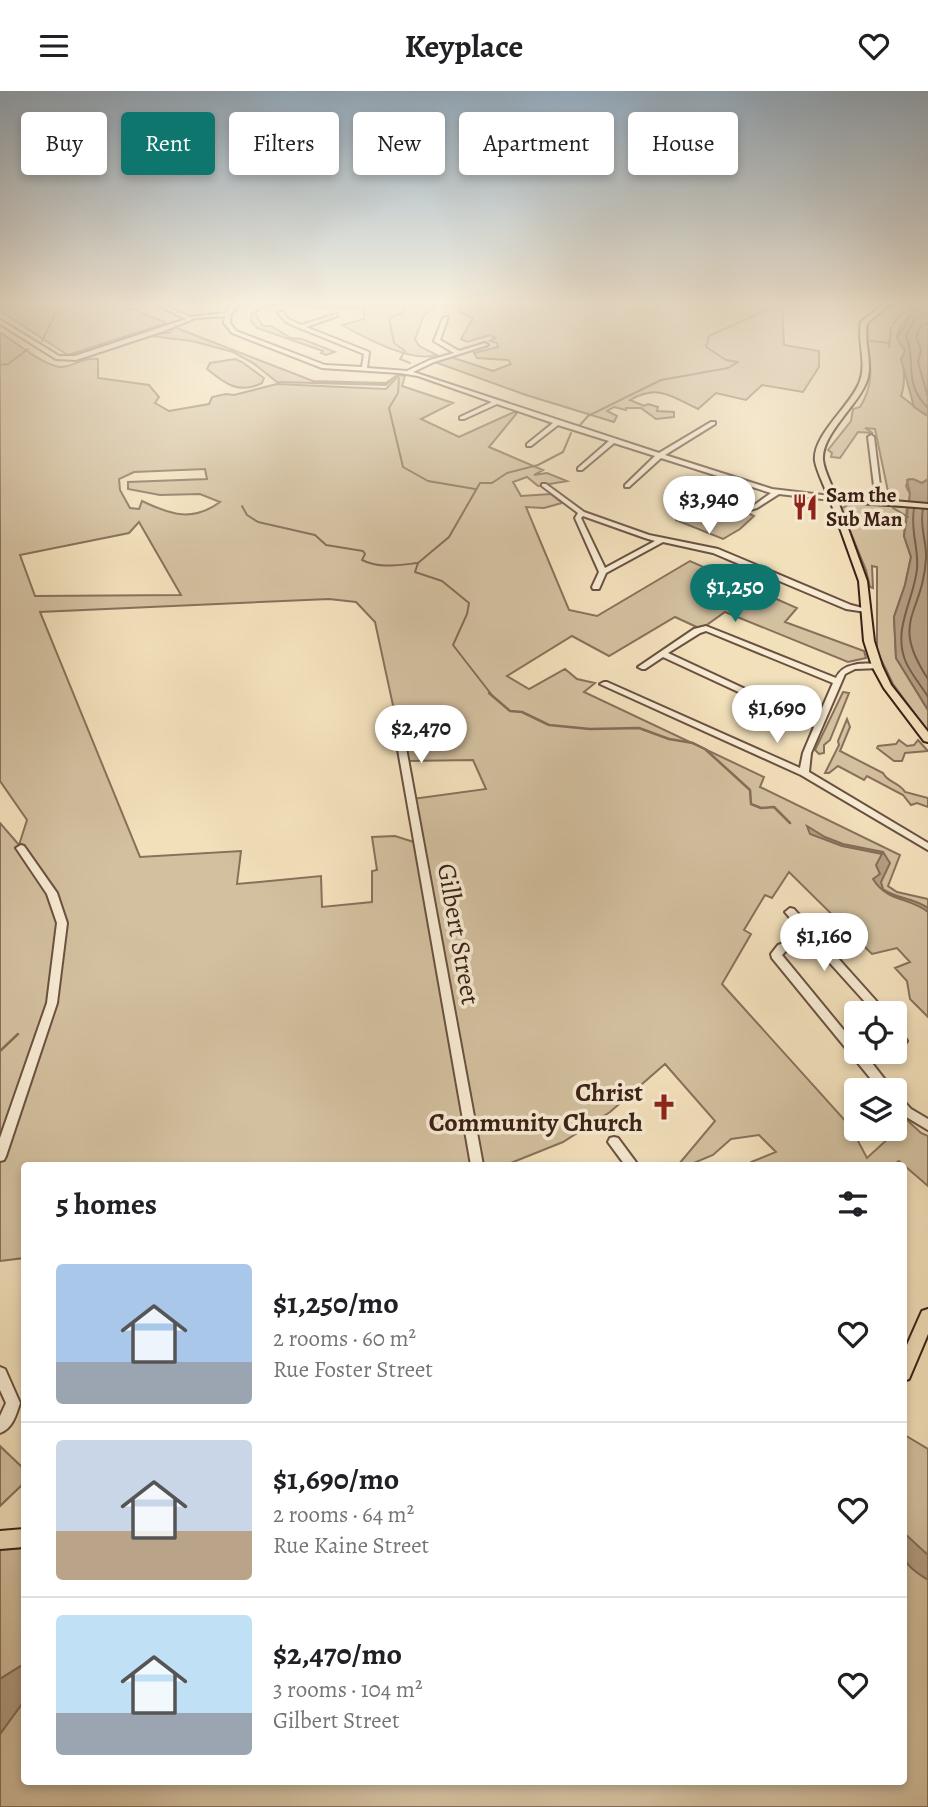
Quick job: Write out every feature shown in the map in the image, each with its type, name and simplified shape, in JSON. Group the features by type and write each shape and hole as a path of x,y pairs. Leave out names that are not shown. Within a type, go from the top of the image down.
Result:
{"main road":[{"path":"863,382 820,451 819,460 863,581 869,641 877,666 887,686 928,739"},
{"path":"825,481 836,492 857,500"},
{"path":"831,498 928,506"},
{"path":"836,508 857,500"},
{"path":"907,1364 928,1316"},
{"path":"0,1540 21,1538"}],"street":[{"path":"438,382 557,423 776,492 831,498"},
{"path":"462,418 496,402"},
{"path":"529,445 557,423"},
{"path":"627,486 660,456 713,423"},
{"path":"871,437 879,502"},
{"path":"580,469 613,441"},
{"path":"544,485 582,513 660,541 715,551 849,607 866,610"},
{"path":"695,489 747,509 755,507 776,492"},
{"path":"582,513 578,518 603,572"},
{"path":"596,587 603,572 660,541"},
{"path":"642,667 697,631 711,629 838,682"},
{"path":"663,654 819,726"},
{"path":"804,773 805,760 838,682 848,669 877,666"},
{"path":"604,684 804,773 928,846"},
{"name":"Gilbert Street","path":"395,710 476,1162"},
{"path":"0,1156 52,1003 62,923 52,893 21,848"},
{"path":"790,912 870,1001"},
{"path":"813,937 782,948 776,954 777,958 844,1039"},
{"path":"865,1064 877,1078"},
{"path":"907,1112 928,1125"},
{"path":"614,1142 630,1162"},
{"path":"0,1374 13,1403 7,1419 0,1426"}],"shaded area":[{"path":"0,382 128,382 149,385 159,397 155,403 169,411 209,404 212,397 234,395 277,384 386,389 392,382 403,382 402,386 453,403 421,419 459,437 517,413 489,447 543,470 534,475 547,473 567,481 538,486 527,477 513,482 521,496 551,494 562,503 544,508 526,507 569,610 597,616 690,561 797,608 785,622 864,651 866,658 848,662 725,612 701,629 675,617 609,656 572,636 507,676 529,689 565,669 577,679 595,683 584,692 764,777 760,787 900,855 888,886 897,892 928,899 928,1017 910,999 907,981 895,968 910,962 897,948 872,954 789,872 772,898 765,895 744,930 751,934 722,984 844,1119 844,1141 858,1141 867,1158 886,1141 907,1141 907,1120 928,1136 928,1186 907,1168 907,1162 751,1162 776,1152 759,1135 731,1139 713,1155 696,1162 681,1162 715,1121 665,1064 610,1112 563,1142 513,1162 21,1162 21,1258 0,1261 0,823 19,845 27,820 0,781","holes":["205,469 207,479 128,482 128,489 160,495 200,494 220,502 191,514 172,513 142,501 139,509 130,508 120,490 119,479 134,472","139,522 181,595 35,596 20,555 129,533","329,599 356,602 375,622 405,761 473,760 486,789 412,799 420,844 395,836 372,837 377,870 372,871 372,902 322,907 321,876 237,884 241,851 140,857 40,612"]},
{"path":"225,382 262,382 246,388"},
{"path":"280,382 389,382 386,385"},
{"path":"490,382 809,382 803,392 762,385 746,400 716,393 698,409 672,396 649,393 630,400 644,406 648,404 658,407 657,411 674,412 674,417 656,419 641,408 626,410 614,407 607,411 617,416 614,422"},
{"path":"904,382 901,396 928,416 928,479 922,483 909,479 906,486 910,494 909,503 890,501 875,429 865,428 873,433 858,432 840,458 831,457 832,453 828,450 851,421 853,409 860,407 870,383"},
{"path":"699,491 747,509 748,513 754,516 723,539 676,520 674,509"},
{"path":"849,504 907,507 904,536 911,557 894,617 896,658 928,710 928,732 893,684 877,651 877,567 872,566 873,588 870,587 866,570 841,509"},
{"path":"843,692 849,693 830,740 824,745 824,753 819,754 815,750"},
{"path":"847,719 850,727 840,751 883,773 905,792 928,798 928,807 917,803 911,805 903,795 867,776 864,780 838,766 825,773 839,745 838,741"},
{"path":"899,740 907,746 914,745 918,740 928,751 905,753 902,761 894,761 877,748 896,744"},
{"path":"907,1436 928,1449 928,1807 0,1807 0,1734 21,1705 21,1785 907,1785"},
{"path":"0,1446 21,1466 21,1486 0,1506"},
{"path":"21,1548 21,1666 0,1679 0,1550"}],"water":[{"path":"907,382 928,382 928,416 914,407"},
{"path":"913,479 922,483 928,479 928,710 896,658 894,617 911,557 904,536 910,494 907,480"},
{"path":"807,826 843,844 883,852 890,863 881,882 883,889 923,905 928,908 928,912 885,892 873,879 880,874 876,865 882,854 842,846 810,834"},
{"path":"907,1536 928,1555 928,1580 909,1565"},
{"path":"21,1666 21,1705 0,1734 0,1679"}],"waterway":[{"path":"399,382 398,393 389,408 403,467 428,481 475,489"},
{"path":"580,425 588,416 657,382"},
{"path":"418,563 449,537 480,483 492,483 507,473 538,465 563,452 571,433"},
{"path":"242,506 247,515 258,522 315,535 326,545 363,551 365,554 362,560 369,563 390,566 418,563"},
{"path":"893,508 908,517"},
{"path":"418,563 415,572 442,581 469,603 453,645 491,694"},
{"path":"489,693 510,711 522,712 549,725 590,729 639,728 669,739 693,743 705,749 750,790 751,804 761,808 774,807 790,823"},
{"path":"0,1051 18,1034"}],"place":[{"name":"Sam the Sub Man","path":"805,507"},
{"name":"Christ Community Church","path":"664,1107"}]}
